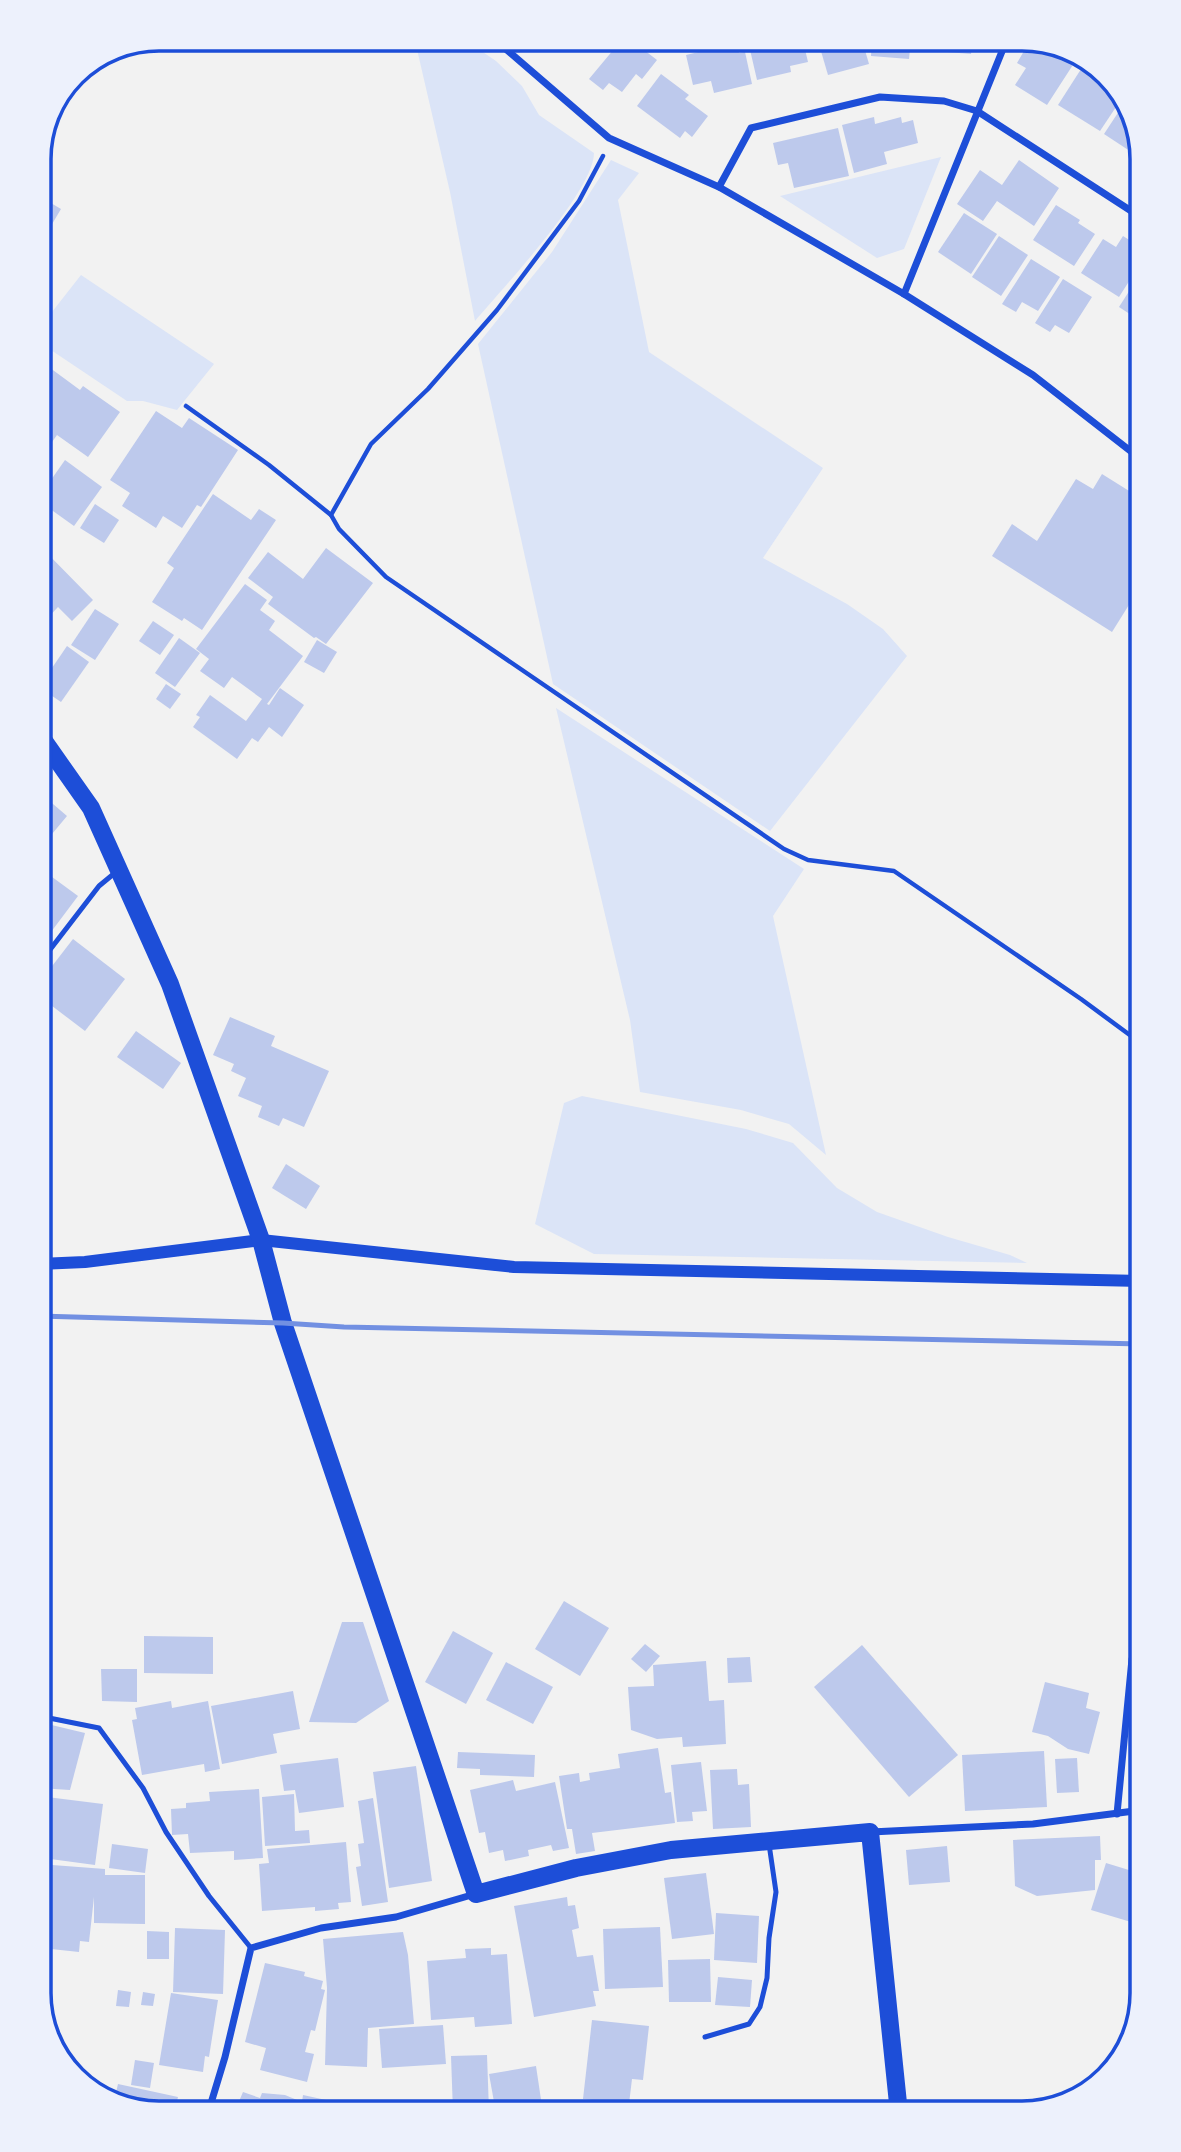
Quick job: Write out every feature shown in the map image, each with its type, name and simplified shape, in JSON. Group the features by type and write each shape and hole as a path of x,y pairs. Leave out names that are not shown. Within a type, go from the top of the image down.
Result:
{"main road":[{"path":"51,751 90,808 170,984 261,1240 283,1323 475,1894 576,1868 671,1850 870,1832 898,2101"}],"street":[{"path":"508,51 609,138 719,187 904,294 1033,375 1130,450"},
{"path":"904,294 1002,51"},
{"path":"719,187 751,128 880,97 944,101 977,111 1130,210"},
{"path":"51,1263 85,1262 261,1240 514,1267 1130,1281"},
{"path":"1117,1814 1130,1680"},
{"path":"870,1832 1033,1824 1130,1812"},
{"path":"211,2101 251,1948 321,1928 396,1917 475,1894"}],"lane":[{"path":"51,945 99,886 118,870"},
{"path":"51,1719 99,1728 143,1788 166,1832 209,1896 251,1948"},
{"path":"705,2037 749,2024 760,2007 767,1978 769,1938 776,1892 769,1841"}],"path":[{"path":"331,516 371,444 428,389 497,310 543,251 587,189 603,158 609,138"},
{"path":"186,406 269,465 331,516 339,529 386,577 784,849 808,860 894,871 1130,1035"}],"shaded area":[{"path":"417,51 481,51 522,86 539,115 594,153 590,170 563,214 525,264 475,321 450,192"},
{"path":"941,157 904,249 877,258 780,196"},
{"path":"611,160 639,173 618,200 649,352 823,468 763,558 847,604 883,629 907,656 770,831 553,684 478,344 552,252"},
{"path":"81,275 214,364 177,410 143,401 127,401 51,350 52,312"},
{"path":"556,708 804,869 773,916 826,1155 789,1124 741,1110 640,1092 630,1020"},
{"path":"582,1096 746,1129 793,1143 837,1188 877,1212 1010,1255 1027,1263 594,1254 535,1224 564,1103"}],"building":[{"path":"612,51 645,51 657,60 642,79 636,74 622,92 609,83 603,90 589,79"},
{"path":"703,51 745,52 752,84 714,93 711,81 693,85 686,55"},
{"path":"750,51 805,51 808,62 790,66 791,72 757,80"},
{"path":"821,51 865,51 869,64 828,75"},
{"path":"871,51 910,51 909,59 871,56"},
{"path":"935,51 971,51 971,54"},
{"path":"1024,51 1029,51 1074,64 1047,105 1015,85 1026,68 1017,63"},
{"path":"1081,69 1099,82 1117,106 1100,131 1058,105"},
{"path":"661,74 689,95 685,99 708,116 692,137 685,131 680,138 637,106"},
{"path":"1119,111 1129,151 1104,134"},
{"path":"874,117 875,124 901,117 902,123 913,120 918,143 884,152 887,164 854,173 842,125"},
{"path":"838,128 849,176 794,188 788,163 778,165 773,143"},
{"path":"1019,160 1059,188 1034,226 997,201 983,221 957,204 980,170 1002,185"},
{"path":"51,203 61,209 51,226"},
{"path":"1056,205 1080,220 1078,223 1095,234 1074,266 1033,240"},
{"path":"964,213 997,234 971,274 938,252"},
{"path":"999,236 1028,255 1001,296 972,277"},
{"path":"1123,236 1130,240 1130,280 1119,297 1081,273 1103,239 1116,247"},
{"path":"1031,259 1060,277 1038,311 1022,302 1016,312 1002,304"},
{"path":"1063,279 1092,297 1069,333 1055,325 1050,332 1035,323"},
{"path":"1130,290 1130,314 1119,307"},
{"path":"51,369 80,390 83,386 120,412 88,457 57,435 52,442"},
{"path":"156,411 182,428 189,418 238,450 201,507 197,505 182,528 163,516 156,528 122,506 130,493 110,480"},
{"path":"65,460 102,487 74,526 51,510 51,480"},
{"path":"1102,474 1130,492 1130,603 1112,632 992,556 1012,524 1037,541 1076,479 1093,489"},
{"path":"213,494 251,520 259,509 276,520 202,630 152,602 174,568 167,563"},
{"path":"95,504 119,520 104,543 80,528"},
{"path":"326,548 373,583 326,644 268,604 273,597 248,578 268,552 303,579"},
{"path":"51,557 93,600 72,621 58,607 51,614"},
{"path":"245,584 267,600 260,610 275,621 269,630 303,656 267,704 269,705 280,688 304,705 282,737 269,727 258,742 252,738 237,759 193,727 200,717 196,715 210,695 246,721 262,699 232,677 224,688 200,671 209,659 196,649"},
{"path":"95,609 119,624 95,660 71,645"},
{"path":"153,621 174,635 160,655 139,641"},
{"path":"179,638 200,653 175,687 155,673"},
{"path":"317,640 337,652 324,673 304,662"},
{"path":"67,646 89,662 61,702 51,695 51,669"},
{"path":"166,684 181,694 170,709 156,699"},
{"path":"51,802 67,816 51,835"},
{"path":"51,876 78,896 51,932"},
{"path":"73,939 125,979 85,1031 51,1005 51,967"},
{"path":"230,1017 275,1036 271,1046 329,1071 304,1127 283,1118 279,1126 258,1117 262,1106 238,1096 246,1078 231,1071 234,1064 213,1055"},
{"path":"136,1031 181,1063 163,1089 117,1057"},
{"path":"286,1164 320,1186 306,1209 272,1188"},
{"path":"564,1601 609,1628 580,1676 535,1649"},
{"path":"342,1622 363,1622 389,1701 356,1723 309,1722"},
{"path":"453,1631 493,1653 466,1704 425,1682"},
{"path":"144,1636 213,1637 213,1674 144,1673"},
{"path":"645,1644 660,1656 646,1672 631,1659"},
{"path":"862,1645 958,1755 909,1797 814,1687"},
{"path":"750,1657 752,1682 728,1683 727,1658"},
{"path":"706,1661 709,1701 724,1700 726,1744 683,1747 682,1737 657,1739 631,1730 628,1687 654,1686 653,1665"},
{"path":"506,1662 553,1687 533,1724 486,1700"},
{"path":"101,1669 137,1669 137,1702 102,1701"},
{"path":"1045,1682 1089,1693 1086,1708 1100,1712 1089,1754 1068,1749 1048,1736 1032,1732"},
{"path":"293,1691 300,1729 273,1734 277,1753 222,1764 211,1706"},
{"path":"171,1701 172,1708 208,1701 220,1769 205,1772 204,1764 142,1775 132,1720 137,1719 135,1708"},
{"path":"51,1725 85,1733 70,1790 51,1789"},
{"path":"658,1748 665,1793 671,1792 675,1823 592,1833 595,1851 576,1854 572,1829 567,1829 559,1776 579,1773 580,1782 590,1780 589,1773 620,1768 618,1754"},
{"path":"1044,1751 1047,1807 965,1811 962,1755"},
{"path":"458,1752 535,1755 534,1777 480,1775 480,1769 457,1768"},
{"path":"338,1758 344,1807 299,1813 295,1790 284,1791 280,1765"},
{"path":"1077,1758 1079,1792 1057,1793 1055,1759"},
{"path":"701,1762 707,1811 692,1812 693,1821 677,1822 671,1765"},
{"path":"416,1766 432,1881 389,1888 373,1772"},
{"path":"737,1769 738,1785 749,1784 751,1827 713,1829 710,1770"},
{"path":"513,1780 516,1791 555,1782 569,1848 553,1851 551,1845 528,1850 529,1856 505,1861 503,1850 489,1853 485,1832 479,1833 470,1790"},
{"path":"259,1789 263,1858 234,1860 234,1851 190,1853 188,1834 172,1835 171,1809 186,1808 186,1803 210,1801 209,1792"},
{"path":"294,1794 295,1831 309,1830 310,1843 265,1846 262,1797"},
{"path":"51,1798 103,1804 95,1865 51,1859"},
{"path":"373,1798 388,1902 362,1906 356,1867 361,1866 358,1844 364,1843 358,1801"},
{"path":"1100,1836 1101,1860 1095,1860 1095,1890 1037,1896 1015,1886 1013,1840"},
{"path":"346,1842 351,1902 338,1903 339,1909 315,1911 315,1907 262,1911 259,1864 269,1863 267,1849"},
{"path":"112,1844 148,1849 145,1873 109,1868"},
{"path":"947,1846 950,1882 909,1885 906,1850"},
{"path":"1106,1863 1130,1870 1130,1922 1091,1910"},
{"path":"51,1865 105,1869 105,1875 145,1875 145,1924 94,1923 94,1897 89,1942 80,1941 79,1952 51,1949"},
{"path":"706,1873 714,1934 672,1939 664,1878"},
{"path":"567,1897 568,1906 575,1905 579,1928 572,1930 577,1957 593,1955 599,1991 593,1991 596,2006 534,2017 514,1906"},
{"path":"716,1913 759,1916 757,1963 714,1960"},
{"path":"660,1927 663,1987 605,1989 603,1929"},
{"path":"175,1928 225,1930 223,1994 173,1992"},
{"path":"147,1931 169,1932 169,1959 147,1959"},
{"path":"403,1932 408,1955 414,2024 368,2028 367,2067 325,2065 327,1988 323,1939"},
{"path":"491,1948 491,1955 507,1954 512,2024 475,2027 474,2017 431,2020 427,1961 466,1958 465,1949"},
{"path":"710,1959 711,2002 669,2002 668,1960"},
{"path":"265,1963 305,1972 304,1976 323,1981 321,1989 325,1990 315,2031 311,2030 305,2052 314,2054 307,2082 260,2070 266,2048 245,2042"},
{"path":"718,1977 752,1980 750,2007 715,2005"},
{"path":"118,1990 131,1992 129,2007 116,2006"},
{"path":"143,1992 155,1994 153,2006 141,2005"},
{"path":"171,1993 218,2000 209,2057 205,2056 203,2072 159,2065"},
{"path":"592,2020 649,2026 643,2080 632,2079 629,2101 583,2099"},
{"path":"443,2025 446,2064 382,2068 379,2029"},
{"path":"487,2055 489,2101 453,2101 451,2056"},
{"path":"135,2060 154,2063 150,2088 131,2085"},
{"path":"536,2066 541,2101 494,2101 489,2074"},
{"path":"118,2084 178,2097 177,2101 152,2101 116,2092"},
{"path":"243,2092 260,2098 262,2093 285,2095 300,2101 239,2101"},
{"path":"303,2095 331,2101 302,2101"}],"railway":[{"path":"51,1316 344,1327 1130,1344"}]}
